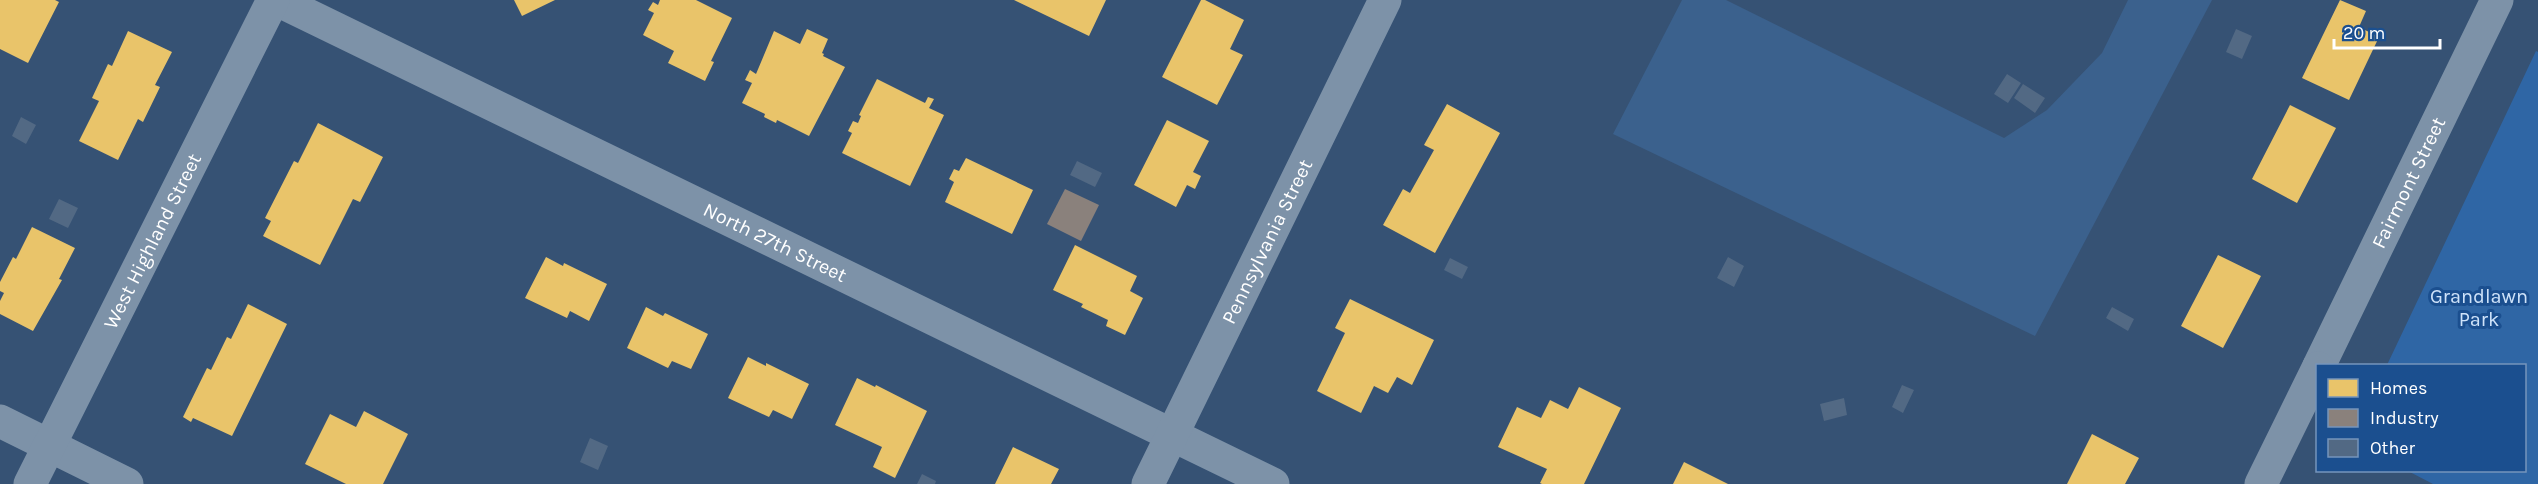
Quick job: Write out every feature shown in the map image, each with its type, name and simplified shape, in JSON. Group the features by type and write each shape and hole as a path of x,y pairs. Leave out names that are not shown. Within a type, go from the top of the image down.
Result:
{"street":[{"name":"North 27th Street","path":"275,0 1273,484"},
{"name":"West Highland Street","path":"30,484 275,0"},
{"name":"Pennsylvania Street","path":"1148,484 1385,0"},
{"name":"Fairmont Street","path":"2319,364 2497,0"},
{"name":"Fairmont Street","path":"2261,484 2316,371"},
{"path":"0,421 127,484"}],"green space":[{"name":"Grandlawn Park","path":"2536,51 2538,52 2538,484 2433,484 2410,472 2526,472 2526,364 2387,364"}],"shaded area":[{"path":"1682,0 1726,0 2004,138 2047,110 2102,53 2128,0 2212,0 2035,336 1613,134"}],"building: Homes":[{"path":"0,0 55,0 59,2 28,63 0,49"},
{"path":"514,0 555,0 522,16"},
{"path":"660,0 696,0 732,18 711,61 714,62 705,81 668,63 674,51 643,35 654,13 648,10 653,2 658,5"},
{"path":"1014,0 1106,0 1089,36"},
{"path":"1201,0 1244,20 1230,49 1243,55 1217,105 1162,77"},
{"path":"2340,0 2366,11 2359,27 2379,37 2349,100 2302,78"},
{"path":"807,29 828,39 822,53 823,56 845,67 809,136 777,120 776,123 764,117 765,114 742,103 752,83 745,80 750,70 756,74 774,31 800,44"},
{"path":"128,31 172,52 155,85 160,87 143,122 138,119 118,160 79,141 99,101 92,98 108,64 112,66"},
{"path":"877,79 925,103 928,97 934,99 929,108 944,115 910,186 842,153 852,133 848,131 853,121 858,123 861,116 859,115"},
{"path":"1447,104 1500,133 1435,253 1383,225 1403,189 1410,193 1434,150 1424,145"},
{"path":"2290,105 2336,128 2297,203 2252,179"},
{"path":"1167,120 1209,141 1193,172 1201,176 1195,189 1187,185 1176,207 1134,185"},
{"path":"318,123 383,157 360,202 353,199 320,265 263,236 271,221 265,218 294,161 298,163"},
{"path":"966,158 1033,190 1012,234 945,202 954,182 949,179 954,169 959,171"},
{"path":"32,227 75,248 59,279 62,280 33,331 0,314 0,301 4,293 0,291 0,282 13,257 16,259"},
{"path":"1075,245 1137,276 1130,291 1143,298 1125,335 1106,326 1108,320 1081,307 1083,304 1053,290"},
{"path":"2218,255 2261,276 2223,348 2181,326"},
{"path":"546,257 607,284 589,321 570,311 567,318 525,298"},
{"path":"1350,299 1434,340 1412,385 1397,377 1388,393 1374,386 1361,413 1317,391 1345,333 1335,328"},
{"path":"248,304 287,324 232,436 193,418 191,422 183,417 207,368 211,370 227,337 231,339"},
{"path":"646,307 663,316 665,313 708,334 691,369 672,361 668,368 627,348"},
{"path":"748,357 809,384 792,419 773,410 769,417 728,398"},
{"path":"857,378 927,411 895,478 873,467 882,447 835,425"},
{"path":"1579,387 1621,408 1584,484 1542,484 1540,483 1547,469 1498,447 1517,407 1541,418 1550,400 1568,409"},
{"path":"364,411 408,434 383,484 346,484 305,464 330,414 356,427"},
{"path":"2092,434 2139,458 2125,484 2067,484"},
{"path":"1013,447 1059,469 1051,484 995,484"},
{"path":"1684,462 1728,484 1673,484"}],"building: Industry":[{"path":"1065,189 1099,205 1081,241 1047,224"}],"building: Other":[{"path":"2236,29 2252,36 2242,59 2226,52"},
{"path":"2007,74 2021,83 2008,103 1994,94"},
{"path":"2023,84 2045,98 2035,113 2014,98"},
{"path":"21,117 36,125 26,144 12,136"},
{"path":"1077,161 1102,173 1095,187 1070,175"},
{"path":"59,199 78,208 68,228 49,219"},
{"path":"1728,257 1744,266 1734,287 1717,278"},
{"path":"1450,258 1468,267 1462,279 1444,270"},
{"path":"2112,307 2134,319 2128,331 2106,318"},
{"path":"1902,385 1914,390 1903,413 1892,407"},
{"path":"1844,398 1847,415 1824,421 1820,404"},
{"path":"590,438 608,446 598,470 580,462"},
{"path":"922,474 936,481 935,484 917,484"}]}
